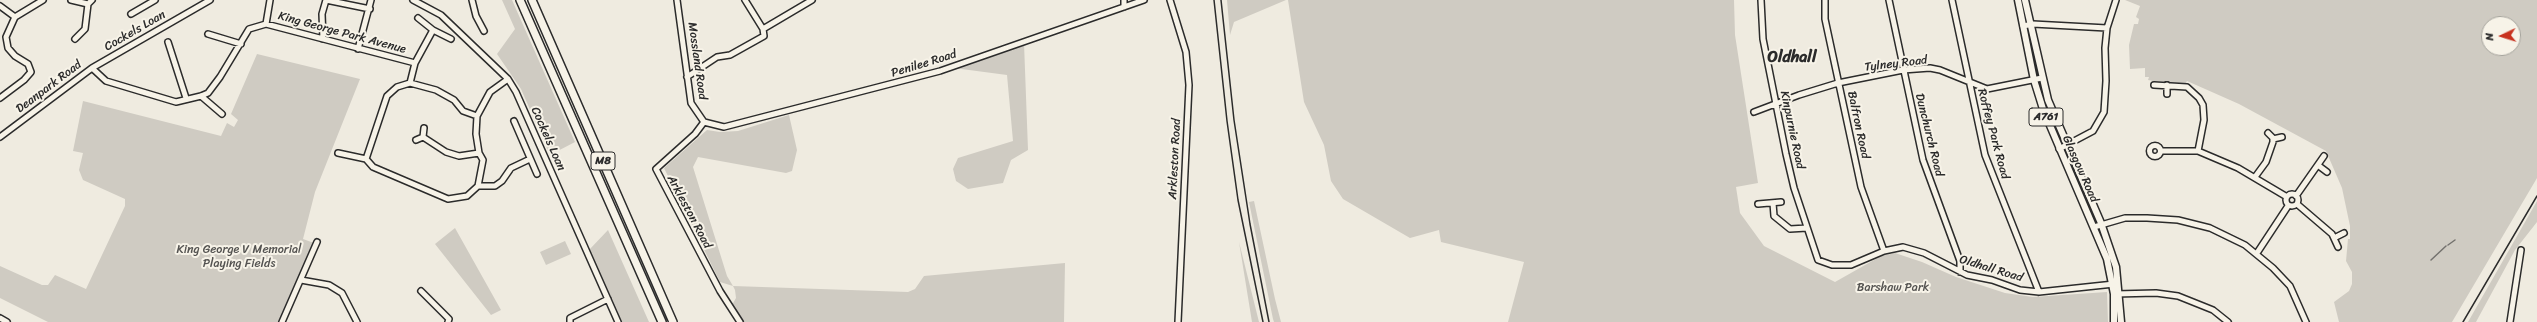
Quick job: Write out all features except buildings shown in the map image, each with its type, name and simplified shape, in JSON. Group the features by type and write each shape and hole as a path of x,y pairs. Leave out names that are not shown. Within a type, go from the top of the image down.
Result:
{"highway":[{"name":"M8","path":"520,0 662,322"},
{"name":"M8","path":"532,0 673,322"}],"main road":[{"name":"Glasgow Road","path":"2018,0 2048,100 2066,147 2101,223 2116,267 2119,283 2114,322"},
{"name":"Glasgow Road","path":"2025,0 2026,25 2034,80 2043,109 2107,259 2112,284 2117,294 2121,322"}],"street":[{"path":"0,98 24,80 31,72 28,64 15,56 8,48 6,37 15,17 43,0"},
{"path":"71,0 88,4"},
{"path":"75,39 85,29 88,4 92,0"},
{"path":"131,14 155,0"},
{"name":"Cockels Loan","path":"92,68 210,0"},
{"path":"266,24 270,0"},
{"path":"323,39 322,14 326,0 370,9"},
{"path":"358,48 370,9 371,0"},
{"name":"Cockels Loan","path":"414,0 441,15 508,79 519,99 618,322"},
{"path":"472,0 476,16 484,31"},
{"name":"Mossland Road","path":"677,0 686,52 687,77 691,103 704,122"},
{"path":"687,77 717,57 730,55 760,40 764,36 763,29 745,0"},
{"path":"763,29 812,0"},
{"path":"1124,0 1124,7"},
{"name":"Penilee Road","path":"704,122 715,126 734,126 891,85 940,71 1144,0"},
{"name":"Arkleston Road","path":"1170,0 1186,52 1189,85 1178,322"},
{"name":"Kinpurnie Road","path":"1761,0 1763,39 1794,188 1818,260"},
{"name":"Balfron Road","path":"1825,0 1825,19 1861,187 1884,251"},
{"name":"Dunchurch Road","path":"1889,0 1923,160 1960,262 1960,272"},
{"name":"Roffey Park Road","path":"1952,0 1968,81 1985,155 2039,292"},
{"path":"2060,149 2093,131 2104,112 2107,28 2116,0"},
{"path":"0,6 15,17"},
{"path":"418,18 433,30 451,39"},
{"name":"King George Park Avenue","path":"201,96 208,93 249,30 266,24 415,63"},
{"path":"2026,25 2107,28"},
{"path":"410,83 415,63 433,30"},
{"path":"208,34 241,44"},
{"path":"168,42 186,98"},
{"path":"92,68 106,81 176,102 186,98 201,96 222,114"},
{"name":"Deanpark Road","path":"0,137 92,68"},
{"name":"Tylney Road","path":"1754,112 1838,83 1903,70 1930,68 1950,72 1981,88 1996,89 2042,78"},
{"path":"338,153 354,158 366,159 373,167 450,199 467,196 478,186 482,160 479,153 476,134 477,116 490,92 508,79"},
{"path":"366,159 387,96 397,87 410,83 436,90 454,100 463,111 477,116"},
{"path":"2154,85 2180,86 2192,90 2203,105 2204,120 2198,151"},
{"path":"2167,85 2167,94"},
{"path":"514,121 536,174"},
{"name":"Arkleston Road","path":"704,122 695,134 656,169 720,291 740,322"},
{"path":"423,137 424,128"},
{"path":"2268,133 2274,139"},
{"path":"423,137 446,152 459,156 479,153"},
{"path":"416,140 423,137"},
{"path":"2274,139 2282,137"},
{"path":"2255,178 2266,162 2274,139"},
{"path":"2160,151 2198,151 2255,178 2287,197"},
{"path":"2324,156 2319,166 2296,196 2297,204 2334,238 2338,246"},
{"path":"478,186 494,186 502,181 505,173 511,168 530,159"},
{"path":"2319,166 2326,172"},
{"path":"2287,197 2292,194 2296,196"},
{"path":"2287,197 2286,202 2288,206"},
{"path":"1758,204 1781,202"},
{"path":"1773,203 1774,216 1790,229 1807,228"},
{"path":"2288,206 2294,207 2297,204"},
{"path":"2257,253 2288,206"},
{"path":"2094,227 2101,223 2125,218 2178,220 2210,228 2257,253 2290,286 2302,308 2306,322"},
{"path":"2334,238 2344,233"},
{"path":"282,322 317,242"},
{"name":"Oldhall Road","path":"1818,260 1832,265 1851,265 1884,251 1903,247 1914,249 1960,272 2020,290 2039,292 2119,283"},
{"path":"2510,322 2521,250"},
{"path":"301,280 329,285 342,293 357,322"},
{"path":"422,291 449,319 448,322"},
{"path":"2117,294 2167,294 2184,297 2213,310 2228,322"},
{"path":"570,322 570,318 608,299"},
{"path":"0,318 7,322"}],"green space":[{"path":"502,0 512,0 575,142 550,155 521,89 497,54 515,29"},
{"path":"1227,0 1286,0 1234,22 1230,35"},
{"name":"Barshaw Park","path":"1288,0 1734,0 1735,35 1758,183 1736,187 1740,213 1764,246 1835,282 1881,256 1895,253 1922,262 1956,277 2005,293 2033,297 2107,292 2108,322 1508,322 1524,262 1441,242 1439,230 1410,238 1343,199 1331,181 1324,145 1304,102"},
{"path":"2125,0 2537,0 2537,178 2452,322 2339,322 2334,302 2349,291 2352,284 2352,272 2346,261 2348,239 2350,239 2350,226 2342,188 2326,151 2239,104 2187,81 2185,84 2148,80 2149,77 2145,77 2145,68 2130,69 2129,45 2134,24 2138,24 2139,19 2136,17 2140,6"},
{"path":"1024,43 1028,150 1011,160 1003,183 968,189 956,181 953,169 958,158 1013,141 1007,75 954,68"},
{"name":"King George V Memorial Playing Fields","path":"257,54 360,79 315,192 303,239 314,243 280,322 48,322 0,298 0,266 42,285 48,285 55,275 86,289 125,206 125,199 83,180 79,170 83,153 73,151 83,101 221,136 227,123 234,127 238,120 231,114"},
{"path":"789,115 797,150 792,171 786,173 698,157 693,167 727,276 733,286 720,282 664,168 707,130 720,132 738,131"},
{"path":"1254,201 1281,322 1274,322 1273,319 1249,202"},
{"path":"2537,201 2537,222 2515,250 2476,322 2468,322"},
{"path":"455,228 501,310 491,315 435,244"},
{"path":"608,230 649,322 621,322 589,250"},
{"path":"565,241 571,254 546,265 540,252"},
{"path":"1239,242 1259,322 1252,322"},
{"path":"1065,263 1064,322 743,322 732,305 736,298 733,286 908,292 915,289 924,276"}],"waterway":[{"path":"2448,245 2455,240"},
{"path":"2431,260 2446,246"}],"railway":[{"path":"1214,0 1227,121 1238,200 1263,322"},
{"path":"1221,0 1234,120 1250,224 1269,322"},
{"path":"2463,322 2537,196"}],"district":[{"name":"Oldhall","path":"1792,58"}]}
